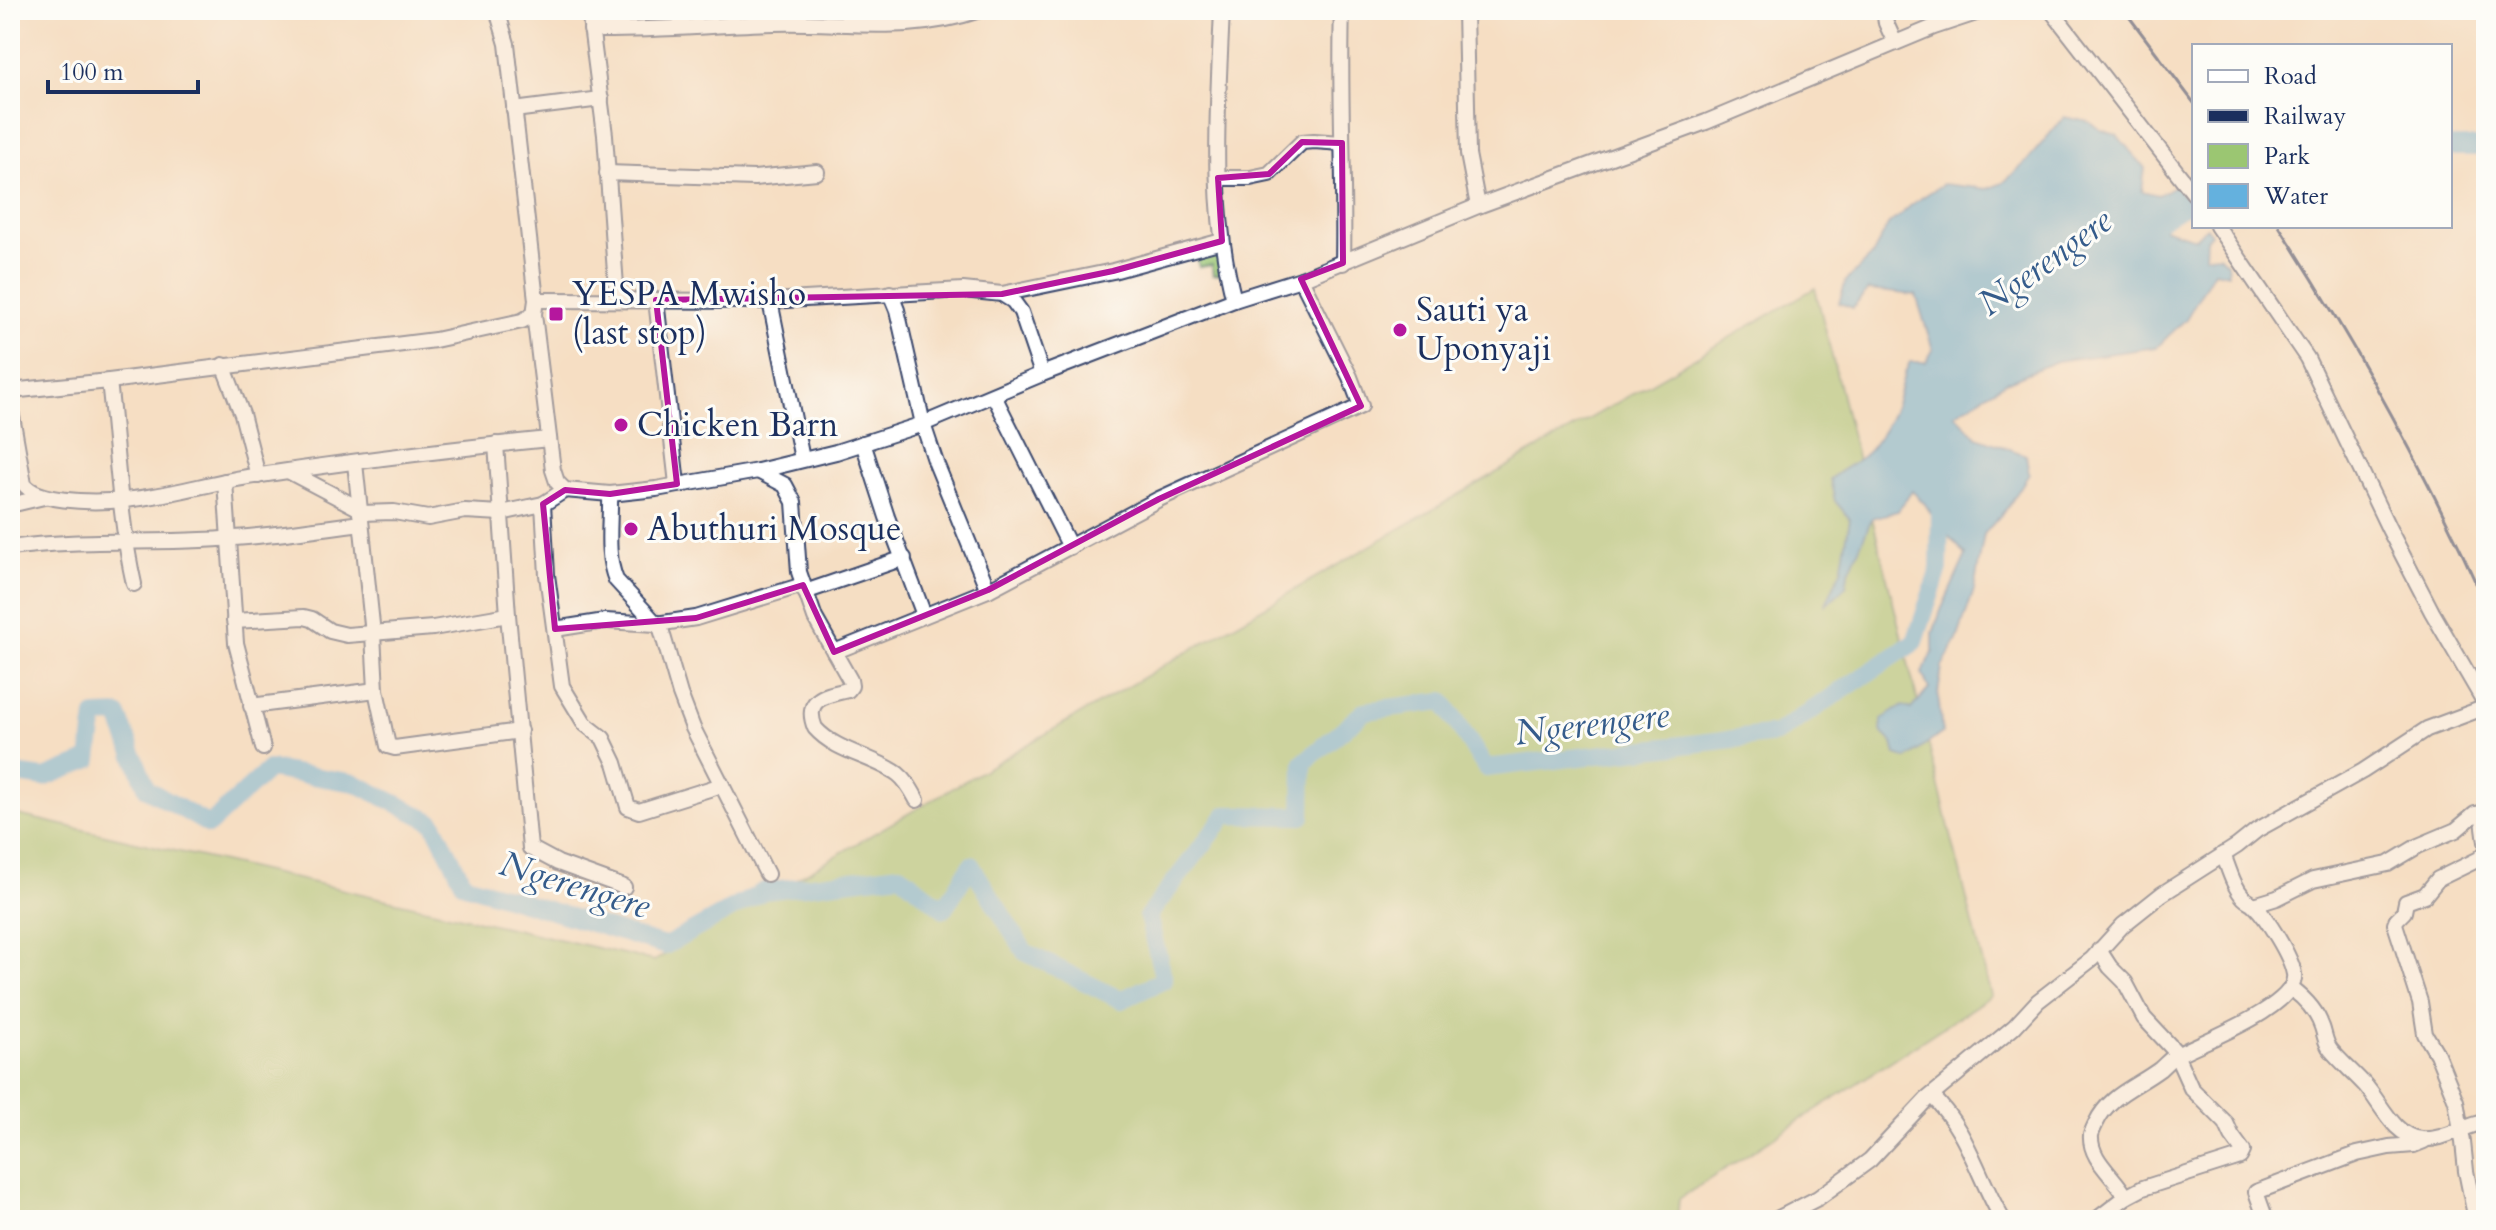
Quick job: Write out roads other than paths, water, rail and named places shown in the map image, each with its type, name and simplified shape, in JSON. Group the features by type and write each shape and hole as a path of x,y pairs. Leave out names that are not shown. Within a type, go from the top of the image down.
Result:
{"street":[{"path":"497,10 507,44 554,477 565,490"},
{"path":"589,10 601,99 617,300"},
{"path":"591,30 775,23 897,26 954,19 980,10"},
{"path":"1222,10 1218,178 1223,262 1234,300"},
{"path":"1342,10 1343,263"},
{"path":"1465,10 1468,154 1478,206"},
{"path":"1884,10 1895,43"},
{"path":"10,548 230,538 394,512 428,518 465,511 501,513 543,504 565,490 610,494 758,471 836,452 923,424 1234,300 1343,263 1478,206 1706,122 1934,27 1985,10"},
{"path":"2051,10 2192,191"},
{"path":"514,110 601,99"},
{"path":"1218,178 1250,178 1269,174 1302,142 1342,143"},
{"path":"607,173 754,178 817,172"},
{"path":"1775,1220 1818,1198 1870,1160 1932,1096 2014,1027 2038,1001 2092,959 2123,925 2162,894 2257,830 2363,771 2427,729 2486,706 2389,529 2307,358 2218,228"},
{"path":"10,391 435,340 522,321 535,307 617,300 770,301 963,290 1002,294 1113,271 1222,241"},
{"path":"834,652 988,590 1159,499 1361,406 1350,377 1301,279"},
{"path":"890,293 900,322 923,424 988,590"},
{"path":"1002,294 1013,301 1021,312 1042,374"},
{"path":"656,300 677,484"},
{"path":"770,301 802,459"},
{"path":"223,365 242,414 258,476"},
{"path":"109,381 119,500 134,584"},
{"path":"994,396 1070,547"},
{"path":"10,405 24,484 30,491 71,500 119,500 258,476 549,439"},
{"path":"863,443 924,615"},
{"path":"496,444 530,848 558,863 624,887"},
{"path":"355,463 376,690 386,742 391,747 520,731"},
{"path":"758,471 785,485 794,502 799,572 815,618 851,686 848,690 823,695 816,702 811,714 815,728 839,745 900,776 917,800"},
{"path":"289,472 361,515"},
{"path":"225,481 236,643 263,748"},
{"path":"610,494 614,575 661,629 693,728 767,874"},
{"path":"10,505 47,496"},
{"path":"543,504 547,575 562,686 585,724 603,738 615,763 628,807 639,811 722,785"},
{"path":"555,629 605,621 656,624 696,618 904,558"},
{"path":"234,621 304,617 338,634 373,634 433,628 508,615"},
{"path":"251,706 376,690"},
{"path":"2254,905 2277,898 2313,880 2388,864 2418,846 2456,830 2470,817 2484,812 2486,842"},
{"path":"2476,1220 2456,1101 2425,1034 2420,1002 2402,950 2396,921 2404,912 2406,902 2425,895 2432,884 2486,853"},
{"path":"2126,1197 2099,1162 2091,1135 2107,1105 2176,1054 2226,1034 2292,989 2294,972 2276,936 2234,881 2223,854"},
{"path":"2096,1220 2143,1188 2240,1157 2243,1151 2226,1123 2191,1088 2176,1054 2144,1018 2125,982 2099,950"},
{"path":"2292,989 2311,1008 2322,1026 2330,1049 2364,1084 2390,1118 2405,1134 2428,1139"},
{"path":"1932,1096 1967,1143 2003,1220"},
{"path":"2266,1220 2256,1192 2357,1154 2414,1145 2486,1122"}],"water":[{"path":"2064,117 2089,122 2117,135 2145,168 2142,191 2158,195 2176,185 2187,202 2164,215 2163,228 2195,238 2208,228 2211,234 2206,239 2205,256 2219,255 2227,263 2228,274 2214,271 2186,319 2157,347 2057,361 2006,382 1955,414 1977,437 2026,455 2029,474 2008,507 1984,534 1974,590 1957,640 1942,667 1938,694 1942,733 1907,759 1896,755 1893,743 1881,731 1882,719 1903,706 1911,709 1929,689 1922,673 1933,652 1933,633 1966,555 1912,491 1898,511 1872,518 1848,574 1846,586 1825,606 1841,570 1850,519 1835,501 1830,479 1871,448 1894,410 1910,362 1926,362 1933,350 1916,295 1868,290 1853,308 1839,303 1846,281 1872,256 1888,225 1915,202 1943,184 1987,189 2003,183 2027,161"}],"waterway":[{"name":"Ngerengere","path":"2452,147 2486,147"},
{"name":"Ngerengere","path":"2143,230 2192,201"},
{"name":"Ngerengere","path":"10,773 44,778 89,760 95,716 118,715 147,789 209,825 269,769 355,783 433,822 464,884 665,946 764,891 900,874 944,909 971,865 1025,952 1121,1000 1164,980 1148,916 1226,815 1302,816 1303,763 1365,711 1443,701 1486,768 1776,734 1915,642 1939,569 1940,502"}],"railway":[{"path":"2124,10 2192,100"},
{"path":"2280,228 2390,411 2486,605"}],"place":[{"name":"YESPA Mwisho (last stop)","path":"556,314"},
{"name":"Sauti ya Uponyaji","path":"1400,330"},
{"name":"Chicken Barn","path":"621,425"},
{"name":"Abuthuri Mosque","path":"631,529"}]}
